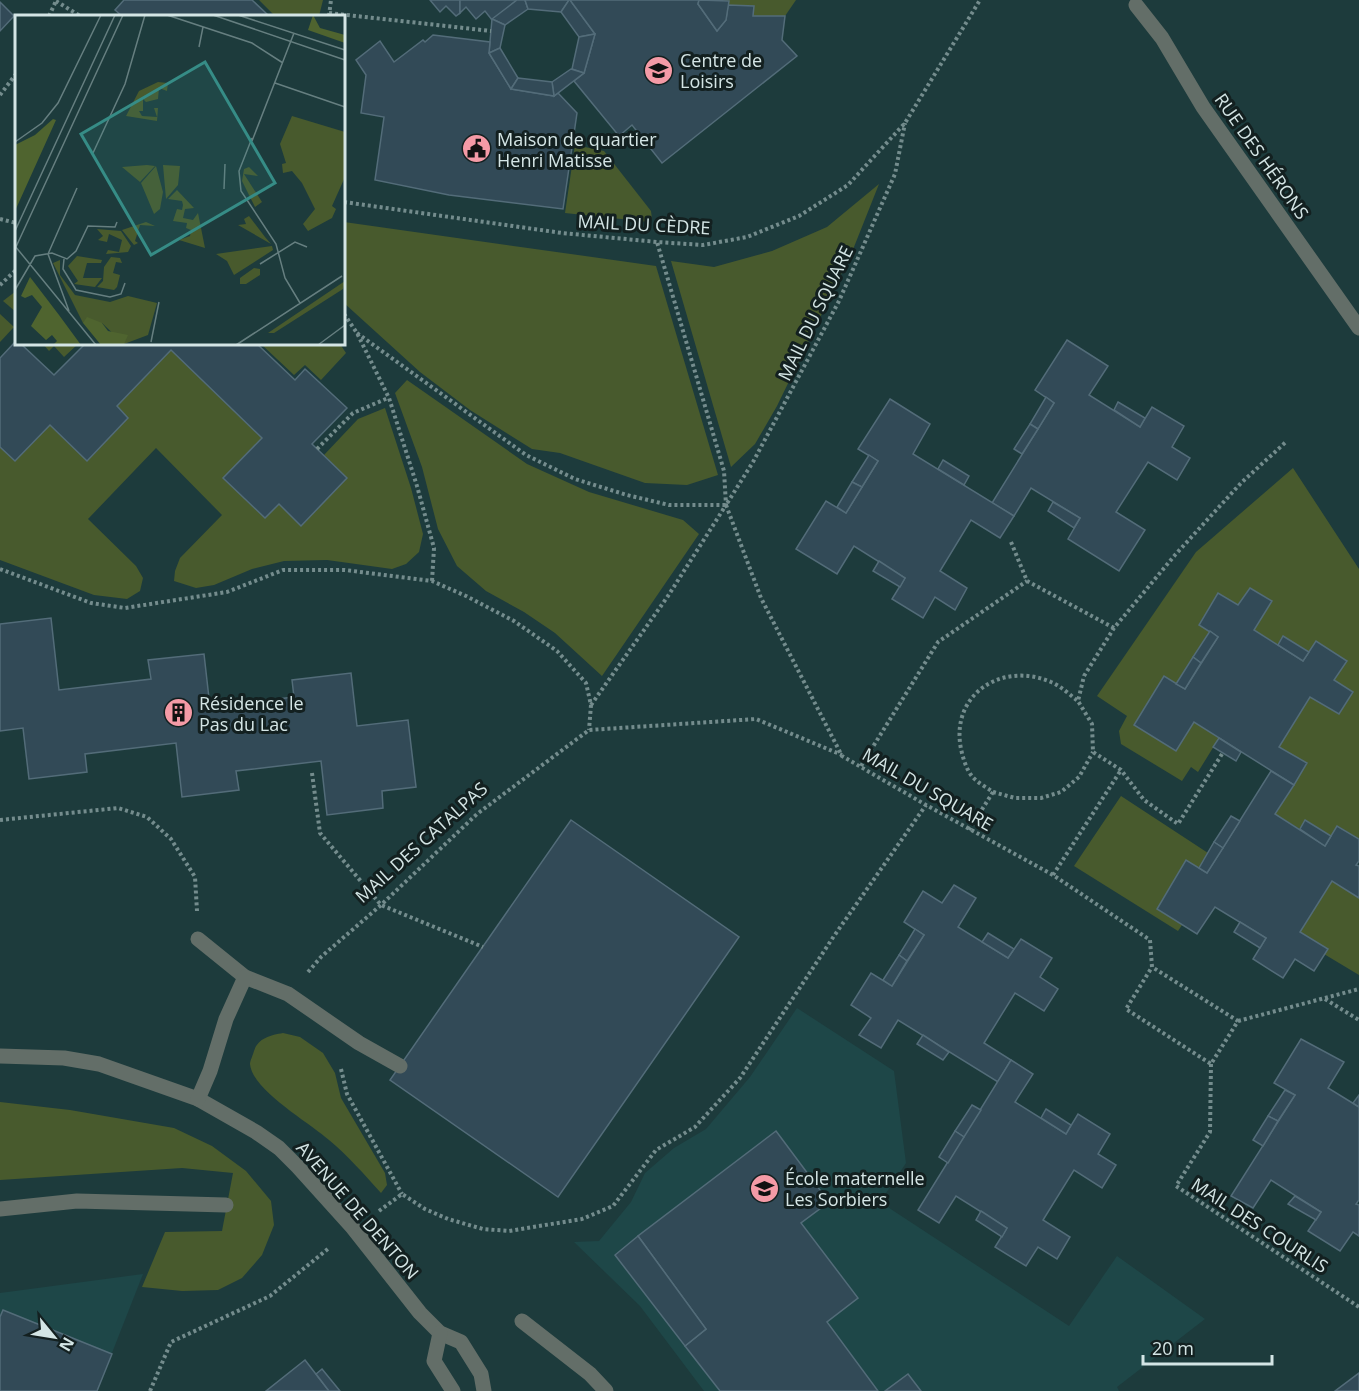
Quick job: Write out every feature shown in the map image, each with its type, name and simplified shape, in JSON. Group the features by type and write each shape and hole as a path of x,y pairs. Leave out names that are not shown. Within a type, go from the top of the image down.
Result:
{"street":[{"name":"RUE DES HÉRONS","path":"1136,5 1162,38 1203,107 1359,328"},
{"path":"198,939 245,977 288,994 359,1043 400,1066"},
{"path":"198,1099 210,1071 226,1019 245,977"},
{"name":"AVENUE DE DENTON","path":"0,1056 64,1058 99,1064 198,1099 256,1132 298,1167 353,1228 420,1313 440,1333 461,1342 481,1374 484,1391"},
{"path":"0,1209 77,1201 226,1204"},
{"path":"522,1321 590,1374 606,1391"},
{"path":"440,1333 434,1361 453,1391"}],"path":[{"path":"329,15 331,0"},
{"name":"MAIL DU CÈDRE","path":"345,202 562,233 657,242 703,245 747,237 799,216 848,185 905,123 980,0"},
{"path":"49,15 56,1 78,15"},
{"path":"345,17 491,31"},
{"path":"0,95 15,75"},
{"name":"MAIL DU SQUARE","path":"905,123 895,174 839,301 753,462 726,506 761,598 842,756 969,830 1053,875 1150,940 1152,967"},
{"path":"0,219 15,223"},
{"path":"591,705 668,596 726,506 724,471 657,242"},
{"path":"0,285 15,271"},
{"path":"345,315 357,333 388,398 417,486 434,548 432,580"},
{"path":"357,333 526,455 575,479 669,505 726,506"},
{"path":"317,449 353,414 388,398"},
{"path":"1078,701 1084,676 1114,628 1175,555 1241,483 1287,441"},
{"path":"1011,542 1027,581 1114,628"},
{"path":"0,569 91,603 125,608 227,592 283,570 345,570 432,580 514,621 557,651 586,682 591,705 589,730 756,719 842,756"},
{"path":"861,766 938,642 1027,581"},
{"path":"1027,676 1052,682 1078,701 1092,724 1093,752 1079,777 1061,792 1041,798 1015,798 993,792 972,776 963,759 959,739 960,721 965,708 981,687 1002,677 1027,676"},
{"name":"MAIL DES CATALPAS","path":"288,994 321,957 477,814 589,730"},
{"path":"1093,752 1121,770 1143,800 1178,824 1222,754"},
{"path":"1053,875 1121,770"},
{"path":"312,773 320,833 381,904 483,947"},
{"path":"969,830 993,792"},
{"path":"340,1065 347,1094 402,1194 425,1209 448,1219 483,1229 509,1231 582,1219 613,1206 656,1150 694,1127 740,1078 834,936 926,805"},
{"path":"0,819 118,808 147,817 171,839 195,877 198,939"},
{"path":"1238,1022 1152,967 1126,1008 1211,1064 1238,1022 1359,989"},
{"path":"1324,998 1359,1020"},
{"name":"MAIL DES COURLIS","path":"1211,1064 1210,1132 1176,1186 1359,1306"},
{"path":"150,1391 171,1342 270,1296 353,1228 402,1194"}],"shaded area":[{"name":"École maternelle Les Sorbiers","path":"797,1008 894,1071 906,1163 880,1202 1069,1326 1117,1256 1205,1319 1117,1387 1119,1391 704,1391 640,1306 574,1242 599,1241 631,1202 645,1173 674,1148 706,1129 750,1077"},
{"path":"143,1274 97,1391 0,1391 0,1293"}],"green space":[{"path":"259,0 323,0 319,15 274,15"},
{"path":"711,0 796,0 785,16 753,16 754,6 728,5 728,1"},
{"path":"575,145 604,151 651,211 652,219 649,222 565,213"},
{"path":"879,184 852,252 777,406 755,444 731,467 671,261 714,267 772,251 827,227"},
{"path":"345,222 656,266 718,475 687,485 645,483 560,453 532,449 470,410 420,372 345,304"},
{"path":"15,292 15,311 3,301"},
{"path":"0,314 14,327 0,342"},
{"path":"44,345 77,345 64,357 54,346 49,351"},
{"path":"262,345 341,345 346,353 321,380 305,365 294,375"},
{"path":"171,350 262,438 224,478 279,504 301,525 347,478 324,455 358,419 385,408 423,534 419,552 406,564 392,569 327,560 284,561 252,569 214,585 196,588 174,581 180,558 222,515 156,448 88,519 136,566 143,578 140,591 127,599 94,595 0,560 0,447 15,461 50,425 87,460 128,418 117,406"},
{"path":"407,380 527,464 589,492 683,520 699,534 602,676 555,633 524,612 486,591 457,566 438,529 422,467 395,393"},
{"path":"1293,468 1359,569 1359,839 1338,826 1331,836 1306,820 1300,829 1275,814 1307,764 1279,747 1310,697 1339,714 1353,692 1334,680 1347,661 1309,652 1283,636 1278,645 1254,630 1271,601 1250,588 1238,605 1218,593 1199,624 1210,631 1176,684 1164,676 1134,725 1176,751 1194,722 1219,738 1198,772 1191,767 1182,781 1121,744 1119,731 1127,716 1097,696 1196,552"},
{"path":"1121,796 1208,853 1199,868 1186,861 1157,909 1182,925 1178,931 1074,866"},
{"path":"1332,881 1359,898 1359,975 1324,954 1327,949 1300,932"},
{"path":"283,1033 300,1037 323,1053 335,1073 341,1098 385,1173 387,1185 381,1193 343,1152 271,1095 253,1074 250,1064 256,1047 266,1038"},
{"path":"0,1102 70,1110 174,1128 212,1146 246,1171 271,1201 274,1225 262,1255 242,1278 218,1290 182,1291 142,1287 165,1232 222,1231 233,1173 182,1168 0,1180"}],"building":[{"path":"124,0 252,0 268,15 121,15 115,10"},
{"path":"430,0 460,0 460,13 456,16 446,6 440,12"},
{"path":"460,0 517,0 492,20 485,11 476,19 466,7 460,13"},
{"path":"517,0 525,0 528,9 505,25 492,19"},
{"path":"525,0 569,0 561,12 528,9"},
{"path":"569,0 595,34 579,37 561,12"},
{"path":"570,0 699,0 698,4 717,31 726,20 728,5 754,6 753,16 785,16 782,40 797,56 662,163 632,125 619,136 574,81 584,73 595,34"},
{"path":"699,0 729,1 726,20 717,31 698,4"},
{"path":"0,2 14,16 0,31"},
{"path":"492,19 505,25 500,48 489,53"},
{"path":"595,34 584,73 572,69 579,37"},
{"name":"Maison de quartier Henri Matisse","path":"433,35 490,42 489,53 511,89 554,96 558,93 577,113 563,209 449,195 375,180 384,117 361,113 366,75 356,60 380,41 394,62"},
{"path":"500,48 518,78 511,89 489,53"},
{"path":"571,69 584,73 554,96 552,82"},
{"path":"518,78 552,82 554,96 511,89"},
{"path":"1067,340 1108,366 1089,395 1140,427 1152,407 1184,426 1172,447 1190,458 1177,480 1148,462 1116,512 1145,530 1119,571 1068,539 1080,518 1031,488 1014,516 992,503 1054,403 1035,390"},
{"path":"15,342 15,345 22,345 54,375 84,345 258,345 295,380 305,369 347,408 312,444 347,478 301,526 279,504 265,518 223,478 262,438 171,350 117,406 128,418 87,461 50,425 15,461 0,447 0,358"},
{"path":"1046,397 1054,403 1038,429 1030,424"},
{"path":"890,399 930,424 913,454 1014,516 1000,538 971,520 940,571 967,588 955,610 935,597 923,618 892,599 905,578 854,546 837,574 796,549 826,501 846,513 878,461 858,449"},
{"path":"1118,402 1145,418 1140,427 1114,410"},
{"path":"1030,424 1038,429 1022,454 1014,449"},
{"path":"869,455 878,461 862,487 852,482"},
{"path":"943,460 969,476 964,485 938,469"},
{"path":"852,482 862,487 846,513 837,507"},
{"path":"1053,502 1080,518 1074,528 1048,511"},
{"path":"879,561 905,578 900,587 873,571"},
{"path":"1250,588 1272,601 1254,630 1303,661 1316,641 1347,661 1334,680 1353,692 1339,714 1310,697 1279,747 1307,763 1294,785 1194,722 1176,751 1134,725 1164,676 1185,689 1218,637 1199,625 1218,593 1238,605"},
{"name":"Résidence le Pas du Lac","path":"51,618 59,690 151,679 148,660 204,654 210,707 294,697 292,680 351,673 357,726 408,720 416,787 382,791 383,808 327,815 321,761 236,771 239,790 182,797 176,743 85,754 87,772 29,779 23,728 0,731 0,624"},
{"path":"1210,631 1218,637 1201,663 1193,657"},
{"path":"1283,636 1309,652 1303,661 1278,645"},
{"path":"1193,657 1201,663 1185,689 1176,684"},
{"path":"1219,738 1241,752 1236,761 1213,747"},
{"path":"1271,771 1294,785 1275,814 1325,846 1337,826 1359,839 1359,861 1356,865 1359,866 1359,898 1332,881 1300,932 1328,949 1314,971 1295,959 1283,978 1253,959 1266,938 1215,907 1197,934 1157,909 1186,860 1207,873"},
{"path":"1231,816 1240,821 1223,848 1214,842"},
{"path":"571,820 739,937 558,1197 390,1080"},
{"path":"1305,820 1331,836 1325,846 1300,829"},
{"path":"1214,842 1223,848 1207,873 1199,868"},
{"path":"954,885 976,898 958,927 1008,958 1021,939 1052,958 1040,977 1058,989 1044,1011 1015,993 984,1043 1011,1060 998,1082 898,1020 881,1048 859,1035 871,1018 851,1005 871,973 892,986 924,935 904,922 923,891 942,903"},
{"path":"1240,922 1266,938 1260,948 1234,932"},
{"path":"915,929 924,935 907,961 899,955"},
{"path":"988,933 1014,949 1008,958 982,942"},
{"path":"899,955 907,961 892,986 883,980"},
{"path":"923,1035 949,1052 943,1060 917,1044"},
{"path":"1301,1039 1344,1062 1328,1088 1359,1107 1359,1200 1356,1204 1359,1205 1359,1236 1353,1232 1340,1251 1308,1231 1321,1212 1271,1180 1253,1208 1231,1196 1295,1095 1274,1083"},
{"path":"1011,1060 1033,1074 1015,1102 1066,1134 1078,1114 1110,1134 1098,1154 1116,1165 1102,1188 1074,1170 1043,1220 1070,1237 1057,1259 1038,1247 1026,1266 995,1247 1007,1228 956,1196 939,1223 918,1210"},
{"path":"1285,1090 1295,1095 1278,1121 1268,1116"},
{"path":"1359,1095 1359,1107 1353,1103"},
{"path":"972,1105 981,1110 964,1137 955,1131"},
{"path":"1046,1109 1071,1125 1066,1134 1041,1118"},
{"path":"1268,1116 1278,1121 1263,1146 1253,1140"},
{"path":"776,1131 829,1202 801,1223 858,1298 827,1322 878,1391 720,1391 685,1346 706,1329 638,1236"},
{"path":"955,1131 964,1137 948,1163 939,1157"},
{"path":"1295,1196 1321,1212 1316,1220 1288,1204"},
{"path":"981,1211 1007,1228 1002,1237 976,1220"},
{"path":"638,1236 706,1329 685,1346 615,1255"},
{"path":"3,1310 112,1354 97,1391 0,1391 0,1317"},
{"path":"305,1360 329,1391 266,1391"},
{"path":"322,1369 340,1391 329,1391 316,1374"},
{"path":"1359,1373 1359,1391 1335,1391"},
{"path":"908,1374 921,1391 885,1391"}],"place":[{"name":"Centre de Loisirs","path":"659,70"},
{"name":"Maison de quartier Henri Matisse","path":"476,149"},
{"name":"Résidence le Pas du Lac","path":"178,713"},
{"name":"École maternelle Les Sorbiers","path":"764,1188"}]}
